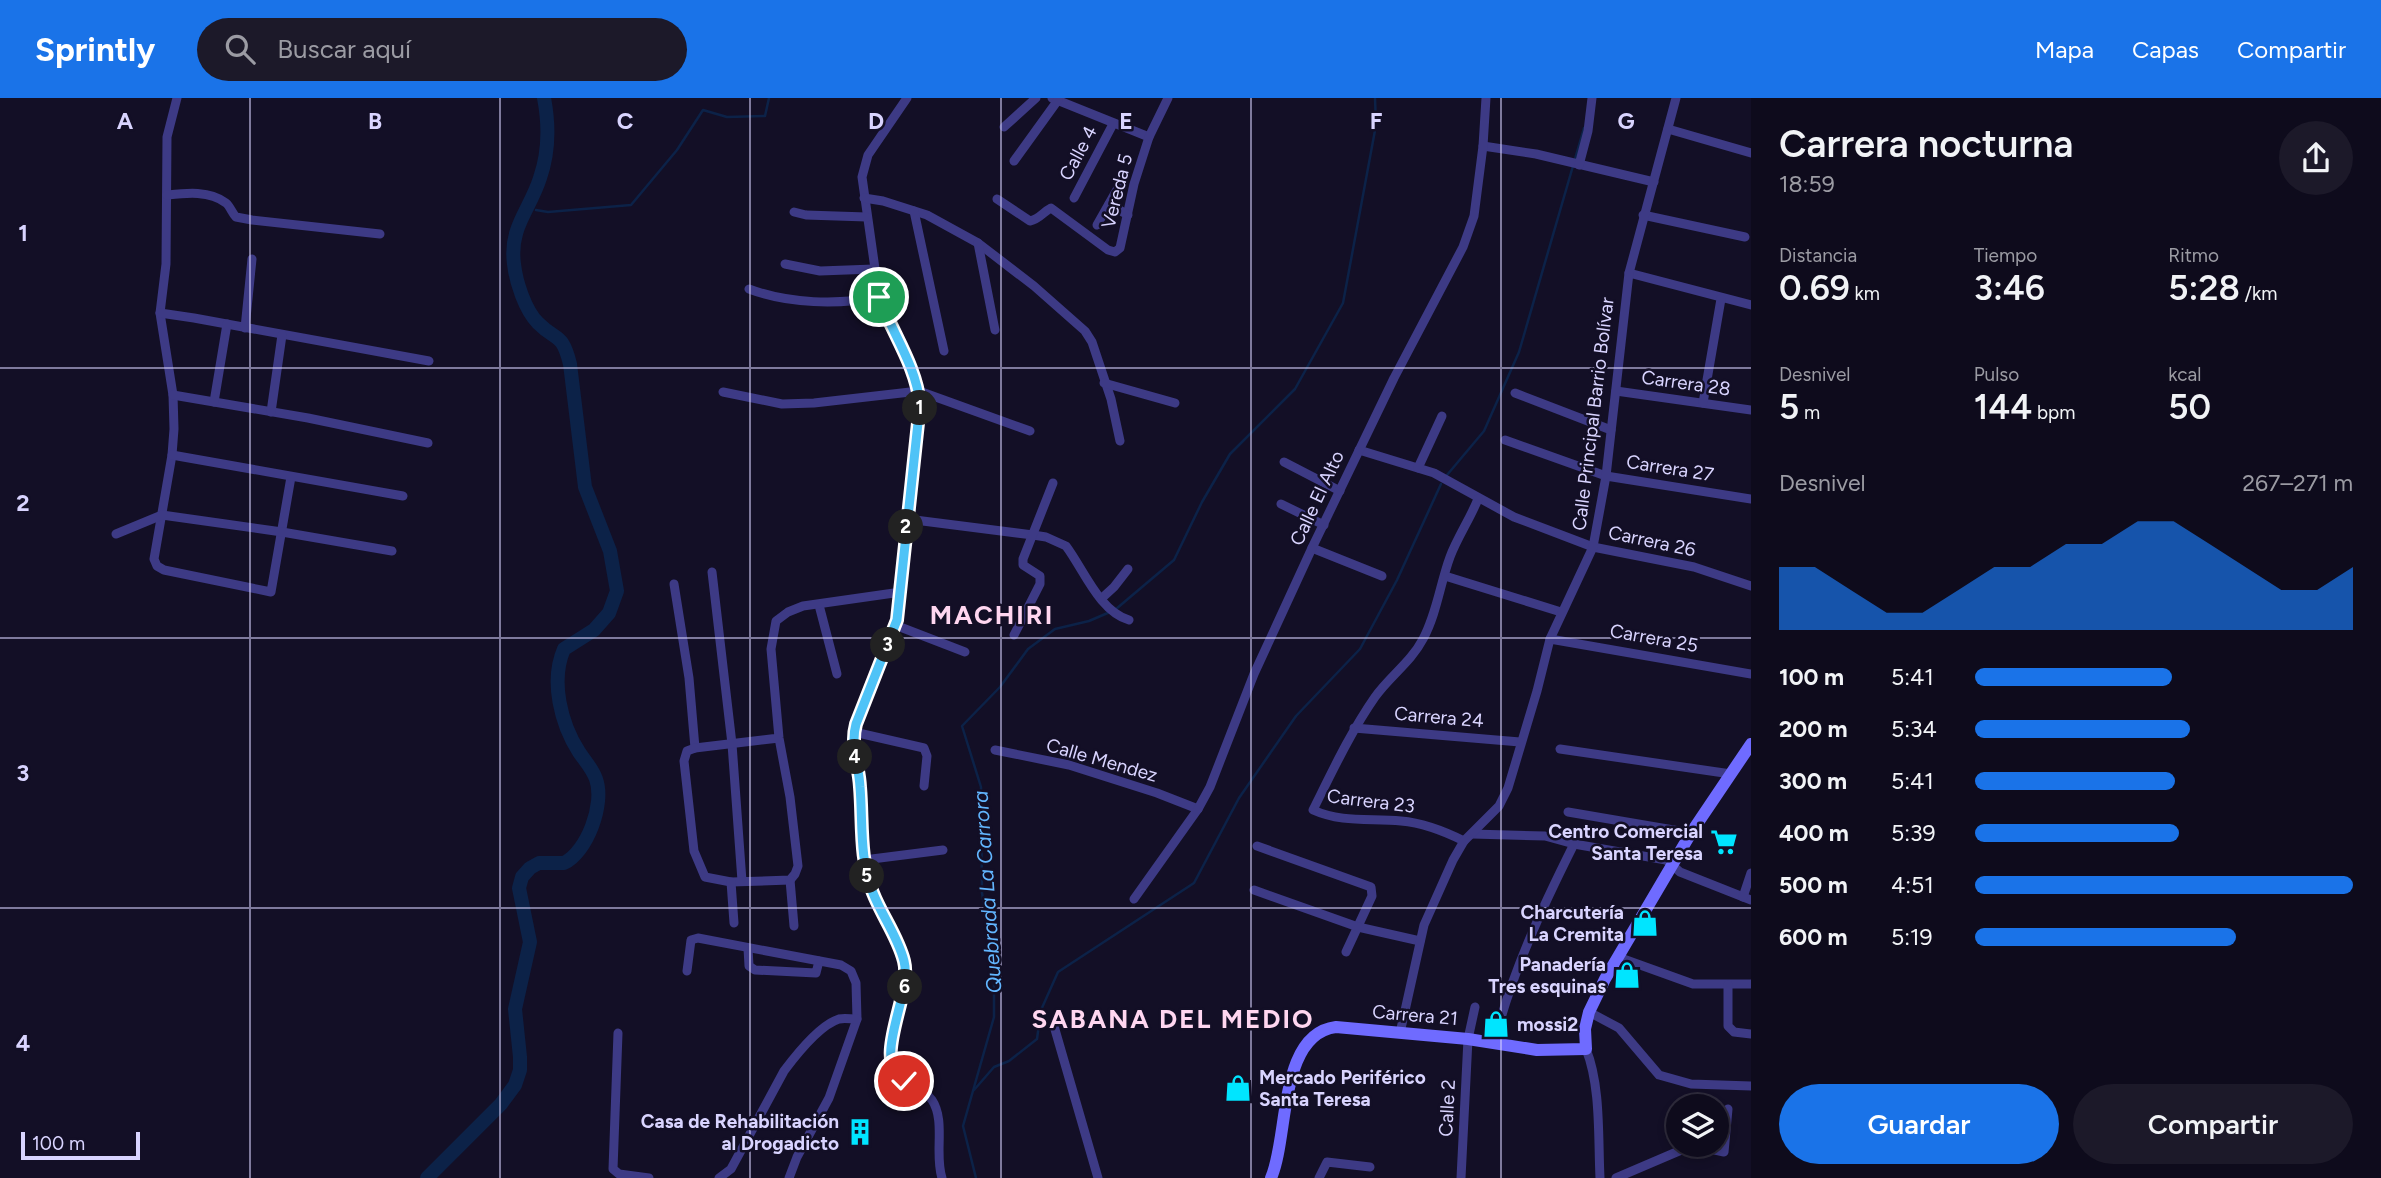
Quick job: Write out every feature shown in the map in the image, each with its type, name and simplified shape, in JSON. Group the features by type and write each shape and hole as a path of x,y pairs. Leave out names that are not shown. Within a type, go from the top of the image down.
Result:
{"street":[{"path":"177,98 167,137 166,264 160,313 173,395 174,429 154,559 157,566 164,570 271,592 292,477"},
{"path":"907,98 868,155 862,177 879,297 907,357 919,391 919,422 895,625 853,740 860,784 864,860 873,892 904,962 905,990 890,1052 890,1063 897,1077 927,1093 934,1102 942,1178"},
{"path":"1004,127 1036,98"},
{"name":"Vereda 5","path":"997,199 1030,221 1037,220 1051,208 1108,250 1115,252 1120,248 1149,137 1168,98"},
{"name":"Calle El Alto","path":"1134,899 1198,809 1210,787 1254,674 1312,548 1469,232 1474,216 1483,146 1486,98"},
{"path":"1579,165 1588,131 1592,98"},
{"name":"Calle Principal Barrio Bolívar","path":"1401,1032 1424,925 1468,838 1499,806 1508,788 1550,639 1593,547 1606,476 1629,273 1676,98"},
{"path":"1014,161 1055,99 1149,137"},
{"name":"Calle 4","path":"1074,198 1113,124"},
{"path":"1668,128 1751,153"},
{"path":"1483,146 1536,154 1654,182"},
{"path":"1097,225 1123,179"},
{"path":"167,195 203,195 227,204 236,217 252,220 380,234"},
{"path":"864,198 928,215 978,243 1034,286 1085,331 1111,399 1120,441"},
{"path":"1109,204 1128,215"},
{"path":"914,211 944,351"},
{"path":"794,212 806,215 867,216"},
{"path":"1643,215 1745,237"},
{"path":"978,243 995,330"},
{"path":"245,328 252,259"},
{"path":"785,264 820,271 874,269"},
{"path":"1629,273 1751,305"},
{"path":"750,289 800,300 854,301 879,297"},
{"path":"1703,402 1721,299"},
{"path":"160,313 429,361"},
{"path":"214,402 227,324"},
{"path":"271,412 282,335"},
{"path":"1104,383 1175,403"},
{"path":"723,392 782,404 919,391 1030,431"},
{"name":"Carrera 28","path":"1616,391 1751,410"},
{"path":"1515,393 1611,430"},
{"path":"173,395 428,443"},
{"path":"1418,468 1442,416"},
{"name":"Carrera 27","path":"1505,440 1606,476 1751,499"},
{"name":"Carrera 26","path":"1359,450 1434,473 1514,517 1593,547 1694,567 1751,586"},
{"path":"172,455 403,496"},
{"path":"1284,462 1340,491"},
{"path":"1013,635 1040,584 1040,576 1023,565 1053,483"},
{"path":"1354,728 1378,694 1411,659 1423,639 1435,614 1451,556 1478,499"},
{"path":"1282,504 1324,525"},
{"path":"116,534 162,515 392,551"},
{"path":"907,519 1045,537 1066,546 1109,608 1119,617 1129,620"},
{"path":"1312,548 1382,576"},
{"path":"1102,598 1128,569"},
{"path":"712,572 732,744 742,881"},
{"path":"1445,576 1561,612"},
{"path":"674,584 689,678 695,748"},
{"path":"779,738 687,751 684,761 694,851 705,877 731,882 790,880 796,874 798,866 790,797 779,738 772,663 772,634 776,621 803,606 901,592"},
{"path":"819,605 837,674"},
{"path":"895,625 965,652"},
{"name":"Carrera 25","path":"1550,639 1751,674"},
{"name":"Carrera 24","path":"1354,728 1520,742"},
{"name":"Carrera 23","path":"1354,728 1312,810 1334,818 1401,821 1468,838 1545,836 1574,844 1666,860 1680,872 1747,899"},
{"path":"854,732 924,748 928,756 923,786"},
{"path":"1601,1178 1594,1084 1586,1049 1585,1029 1589,1012 1672,864 1751,744"},
{"path":"1560,749 1731,774"},
{"name":"Calle Mendez","path":"995,750 1069,765 1198,809"},
{"path":"1568,812 1691,833"},
{"path":"1494,1044 1501,1017 1540,912 1574,844"},
{"path":"1257,846 1371,887 1372,896 1346,952"},
{"path":"864,860 943,850"},
{"path":"1747,899 1751,873"},
{"path":"790,880 794,926"},
{"path":"731,882 734,923"},
{"path":"1254,890 1358,927 1420,941"},
{"path":"687,971 691,940 698,938 841,965 851,971 856,983 857,1019 829,1098 797,1157 789,1178"},
{"path":"748,948 749,966 755,971 812,974 816,973 819,961"},
{"path":"1618,957 1693,984 1751,984"},
{"path":"1728,985 1728,1026 1734,1032 1751,1034"},
{"name":"Calle 2","path":"1461,1178 1468,1039 1475,1007"},
{"path":"1589,1012 1619,1028 1660,1075 1691,1084 1751,1086"},
{"path":"719,1178 731,1169 772,1091 794,1057 831,1023 841,1018 857,1019"},
{"path":"1054,1026 1098,1178"},
{"name":"Carrera 21","path":"1271,1178 1278,1162 1290,1079 1302,1051 1324,1028 1401,1032 1537,1050 1586,1049"},
{"path":"618,1033 612,1169 619,1174 649,1178"},
{"path":"1616,1178 1666,1157"},
{"path":"1320,1178 1327,1162 1370,1167"}],"waterway":[{"path":"427,1178 501,1104 515,1085 520,1070 515,1009 530,942 519,888 522,877 539,863 564,863 572,857 587,838 598,801 596,779 567,729 560,702 558,675 564,649 594,630 609,613 617,591 610,551 585,487 567,354 561,342 538,323 529,311 519,287 513,251 517,229 543,168 547,148 544,98"},
{"path":"536,210 548,212 631,205 677,150 703,110 727,117 765,116 769,98"},
{"name":"Quebrada La Carrora","path":"1116,609 1174,560 1202,502 1230,454 1295,389 1343,303 1376,125 1375,98"},
{"path":"1447,475 1484,431 1519,352 1584,128"},
{"path":"974,1090 994,1067 1009,1061 1037,1039 1041,1010 1058,972 1194,883 1239,798 1296,716 1360,649 1397,580 1441,484"},
{"name":"Quebrada La Carrora","path":"976,1178 963,1126 994,1017 994,967 982,893 981,787 962,726 1000,687 1028,649 1055,629 1089,621 1110,612"}],"place":[{"name":"Centro Comercial Santa Teresa","path":"1724,842"},
{"name":"Charcutería La Cremita","path":"1645,923"},
{"name":"Panadería Tres esquinas","path":"1627,975"},
{"name":"mossi2","path":"1496,1024"},
{"name":"Mercado Periférico Santa Teresa","path":"1238,1088"},
{"name":"Casa de Rehabilitación al Drogadicto","path":"860,1132"}],"district":[{"name":"MACHIRI","path":"992,615"},
{"name":"SABANA DEL MEDIO","path":"1173,1019"}],"route":[{"path":"879,297 904,350 919,391 919,422 897,620 856,724 853,740 860,784 861,845 867,877 904,962 905,990 890,1052 893,1072 904,1081"}]}
